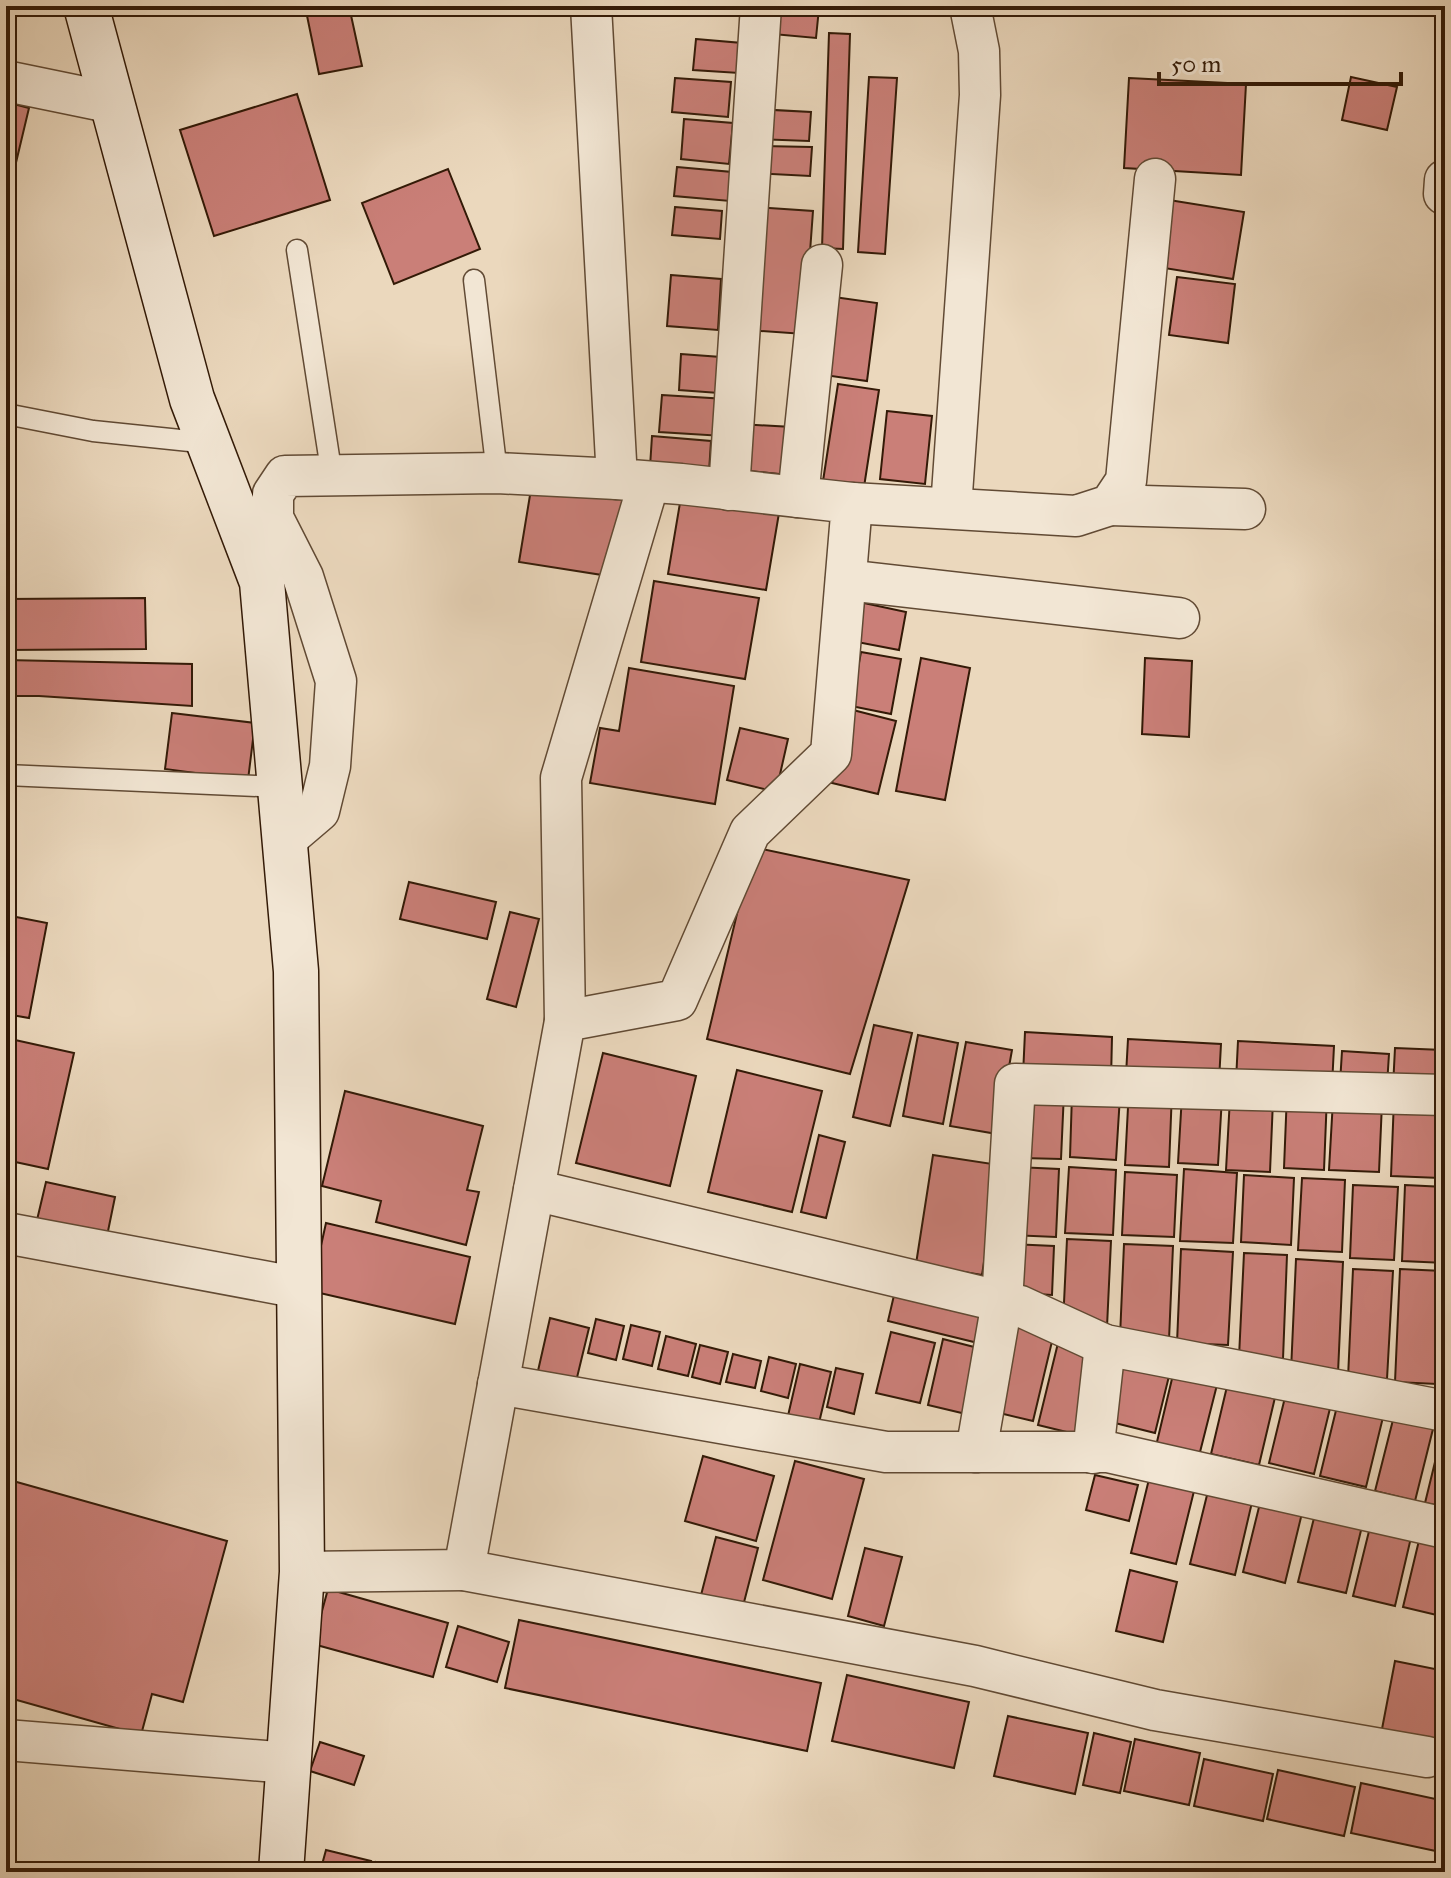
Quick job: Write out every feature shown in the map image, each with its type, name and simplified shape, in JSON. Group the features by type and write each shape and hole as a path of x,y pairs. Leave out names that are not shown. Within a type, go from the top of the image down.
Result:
{"street":[{"path":"86,6 192,399 262,582 296,971 302,1572 281,1872"},
{"path":"464,1570 565,1021 561,778 633,481 591,6"},
{"path":"729,490 761,6"},
{"path":"951,508 980,95 979,51 970,6"},
{"path":"6,81 113,103"},
{"path":"1110,505 1126,481 1155,179"},
{"path":"798,497 822,265"},
{"path":"285,840 319,811 330,766 336,681 303,577 273,518 273,494 285,476 497,473 633,481 852,503 1076,516 1110,505 1245,509"},
{"path":"565,1021 677,1000 750,832 831,754 852,503"},
{"path":"846,580 1179,618"},
{"path":"976,1452 1002,1302 1015,1084 1445,1095"},
{"path":"534,1190 1020,1306 1105,1345 1445,1411"},
{"path":"6,1233 300,1288"},
{"path":"1093,1453 1105,1345"},
{"path":"498,1384 886,1452 1108,1452 1445,1528"},
{"path":"302,1572 464,1570 975,1666 1155,1710 1427,1757"},
{"path":"6,1740 289,1763"}],"lane":[{"path":"297,250 332,476"},
{"path":"474,280 497,473"},
{"path":"6,414 93,431 209,443"},
{"path":"6,775 280,787"}],"building":[{"path":"305,6 349,6 362,66 319,74"},
{"path":"765,6 819,8 816,38 762,33"},
{"path":"829,33 850,34 843,249 822,248"},
{"path":"696,39 742,43 739,73 693,70"},
{"path":"869,77 897,78 885,254 858,252"},
{"path":"1351,77 1397,87 1387,130 1342,120"},
{"path":"675,78 731,82 728,117 672,112"},
{"path":"1129,78 1246,84 1241,175 1124,168"},
{"path":"297,94 330,200 214,236 180,130"},
{"path":"6,102 29,108 14,171 6,169"},
{"path":"755,109 811,112 809,141 753,139"},
{"path":"684,119 733,123 729,164 681,159"},
{"path":"760,146 812,147 810,176 754,173"},
{"path":"677,167 732,172 730,201 674,196"},
{"path":"448,169 480,249 394,284 362,203"},
{"path":"1169,200 1244,212 1233,279 1158,267"},
{"path":"675,207 722,211 720,239 672,235"},
{"path":"756,207 813,211 804,334 747,330"},
{"path":"671,275 721,279 718,330 667,326"},
{"path":"1177,277 1235,284 1228,343 1169,335"},
{"path":"834,297 877,303 867,381 824,375"},
{"path":"681,354 734,358 732,394 679,390"},
{"path":"838,384 879,390 864,487 823,481"},
{"path":"662,395 726,399 723,436 659,432"},
{"path":"887,411 932,416 925,484 880,479"},
{"path":"740,424 792,427 789,475 739,470"},
{"path":"652,436 711,441 709,472 650,467"},
{"path":"533,477 629,492 615,577 519,562"},
{"path":"681,497 779,513 766,590 668,574"},
{"path":"654,581 759,598 745,679 641,662"},
{"path":"145,598 146,649 6,650 6,599"},
{"path":"864,603 906,612 899,650 857,642"},
{"path":"861,652 901,659 891,714 851,706"},
{"path":"921,658 970,668 945,800 896,791"},
{"path":"1145,658 1192,661 1189,737 1142,734"},
{"path":"6,660 192,664 192,706 6,696"},
{"path":"629,668 734,686 715,804 590,783 600,728 619,731"},
{"path":"849,709 896,721 878,794 832,783"},
{"path":"172,713 255,723 248,780 165,769"},
{"path":"740,728 788,739 776,792 727,780"},
{"path":"753,847 909,880 850,1074 707,1039"},
{"path":"409,882 496,902 487,939 400,919"},
{"path":"510,912 539,919 516,1007 487,999"},
{"path":"6,915 47,923 29,1018 6,1014"},
{"path":"874,1025 912,1033 890,1126 853,1117"},
{"path":"1025,1032 1112,1037 1111,1080 1023,1075"},
{"path":"918,1035 958,1043 943,1124 903,1116"},
{"path":"6,1038 74,1053 48,1169 6,1160"},
{"path":"1128,1039 1221,1044 1219,1081 1126,1075"},
{"path":"1238,1041 1334,1046 1332,1086 1236,1081"},
{"path":"966,1042 1012,1050 997,1134 950,1126"},
{"path":"1395,1048 1443,1050 1441,1090 1393,1087"},
{"path":"1342,1051 1389,1054 1387,1085 1340,1083"},
{"path":"603,1053 696,1076 670,1186 576,1163"},
{"path":"737,1070 822,1091 792,1212 708,1192"},
{"path":"1129,1088 1172,1091 1169,1167 1125,1165"},
{"path":"1024,1090 1064,1092 1061,1159 1022,1158"},
{"path":"345,1091 483,1126 467,1190 479,1192 466,1245 376,1222 381,1201 322,1186"},
{"path":"1287,1093 1327,1095 1324,1170 1284,1168"},
{"path":"1072,1094 1120,1096 1116,1160 1070,1157"},
{"path":"1182,1095 1222,1097 1218,1165 1178,1163"},
{"path":"1230,1098 1273,1100 1270,1172 1226,1170"},
{"path":"1394,1099 1444,1101 1440,1178 1391,1176"},
{"path":"1333,1100 1382,1103 1379,1172 1329,1170"},
{"path":"819,1135 845,1142 826,1218 801,1212"},
{"path":"933,1155 999,1165 982,1275 916,1264"},
{"path":"1015,1167 1059,1169 1056,1237 1012,1235"},
{"path":"1069,1167 1116,1170 1113,1235 1065,1233"},
{"path":"1184,1169 1237,1173 1233,1243 1180,1241"},
{"path":"1125,1172 1177,1175 1174,1237 1122,1235"},
{"path":"1244,1175 1294,1178 1291,1245 1241,1242"},
{"path":"1302,1178 1345,1180 1342,1252 1298,1250"},
{"path":"46,1182 115,1197 107,1236 37,1220"},
{"path":"1353,1185 1398,1187 1394,1260 1350,1258"},
{"path":"1405,1185 1445,1187 1445,1263 1402,1261"},
{"path":"326,1223 470,1257 455,1324 311,1291"},
{"path":"1067,1239 1111,1241 1107,1327 1063,1324"},
{"path":"1008,1244 1054,1246 1052,1295 1006,1292"},
{"path":"1124,1244 1173,1246 1169,1340 1120,1337"},
{"path":"1181,1249 1233,1252 1228,1345 1177,1343"},
{"path":"1244,1253 1287,1255 1283,1359 1239,1357"},
{"path":"1296,1259 1343,1262 1338,1373 1291,1371"},
{"path":"1353,1269 1393,1271 1387,1379 1348,1378"},
{"path":"1400,1269 1443,1271 1437,1384 1395,1382"},
{"path":"895,1291 989,1314 982,1344 888,1321"},
{"path":"550,1318 589,1328 573,1394 535,1384"},
{"path":"596,1319 624,1326 616,1360 588,1353"},
{"path":"1009,1322 1054,1333 1033,1421 987,1410"},
{"path":"631,1325 660,1332 652,1366 623,1359"},
{"path":"891,1332 935,1343 920,1403 876,1393"},
{"path":"666,1336 696,1344 688,1376 658,1369"},
{"path":"1445,1336 1445,1397 1442,1397"},
{"path":"943,1339 982,1349 966,1414 928,1405"},
{"path":"1058,1343 1099,1353 1079,1435 1038,1425"},
{"path":"700,1345 728,1352 720,1384 692,1377"},
{"path":"733,1354 761,1361 755,1388 726,1382"},
{"path":"769,1357 796,1364 788,1398 761,1391"},
{"path":"1121,1360 1170,1372 1155,1433 1107,1421"},
{"path":"1176,1362 1220,1373 1199,1456 1156,1446"},
{"path":"800,1364 831,1372 818,1427 787,1420"},
{"path":"836,1368 863,1374 854,1414 827,1407"},
{"path":"1229,1378 1277,1389 1259,1465 1211,1454"},
{"path":"1288,1385 1333,1396 1314,1474 1269,1463"},
{"path":"1339,1398 1385,1409 1366,1487 1320,1476"},
{"path":"1396,1408 1436,1417 1415,1501 1375,1491"},
{"path":"1445,1421 1445,1507 1425,1503"},
{"path":"703,1456 774,1476 756,1541 685,1521"},
{"path":"795,1461 864,1479 832,1599 763,1580"},
{"path":"1095,1475 1138,1485 1129,1521 1086,1510"},
{"path":"1150,1475 1195,1487 1176,1564 1131,1553"},
{"path":"6,1479 227,1541 183,1702 152,1694 141,1735 6,1697"},
{"path":"1209,1487 1253,1498 1235,1575 1190,1564"},
{"path":"1261,1499 1303,1509 1285,1583 1243,1572"},
{"path":"1316,1510 1363,1522 1346,1593 1298,1582"},
{"path":"1372,1519 1413,1529 1395,1606 1353,1596"},
{"path":"1422,1528 1445,1534 1445,1617 1403,1607"},
{"path":"716,1537 758,1548 742,1610 700,1599"},
{"path":"865,1548 902,1557 884,1626 848,1616"},
{"path":"1130,1570 1177,1582 1163,1642 1116,1631"},
{"path":"328,1589 448,1623 433,1677 313,1644"},
{"path":"519,1620 821,1683 807,1751 505,1688"},
{"path":"458,1626 509,1642 497,1682 446,1667"},
{"path":"1395,1661 1445,1671 1445,1741 1382,1729"},
{"path":"847,1675 969,1702 954,1768 832,1741"},
{"path":"1008,1716 1088,1733 1075,1794 994,1776"},
{"path":"1094,1733 1131,1742 1120,1793 1083,1785"},
{"path":"1135,1739 1200,1753 1189,1805 1124,1791"},
{"path":"320,1742 364,1756 354,1785 310,1771"},
{"path":"1204,1759 1273,1774 1263,1821 1194,1806"},
{"path":"1278,1770 1355,1787 1344,1836 1267,1819"},
{"path":"1361,1783 1445,1801 1445,1853 1351,1833"},
{"path":"326,1850 371,1861 368,1872 320,1872"},
{"path":"376,1862 425,1872 374,1872"}]}
